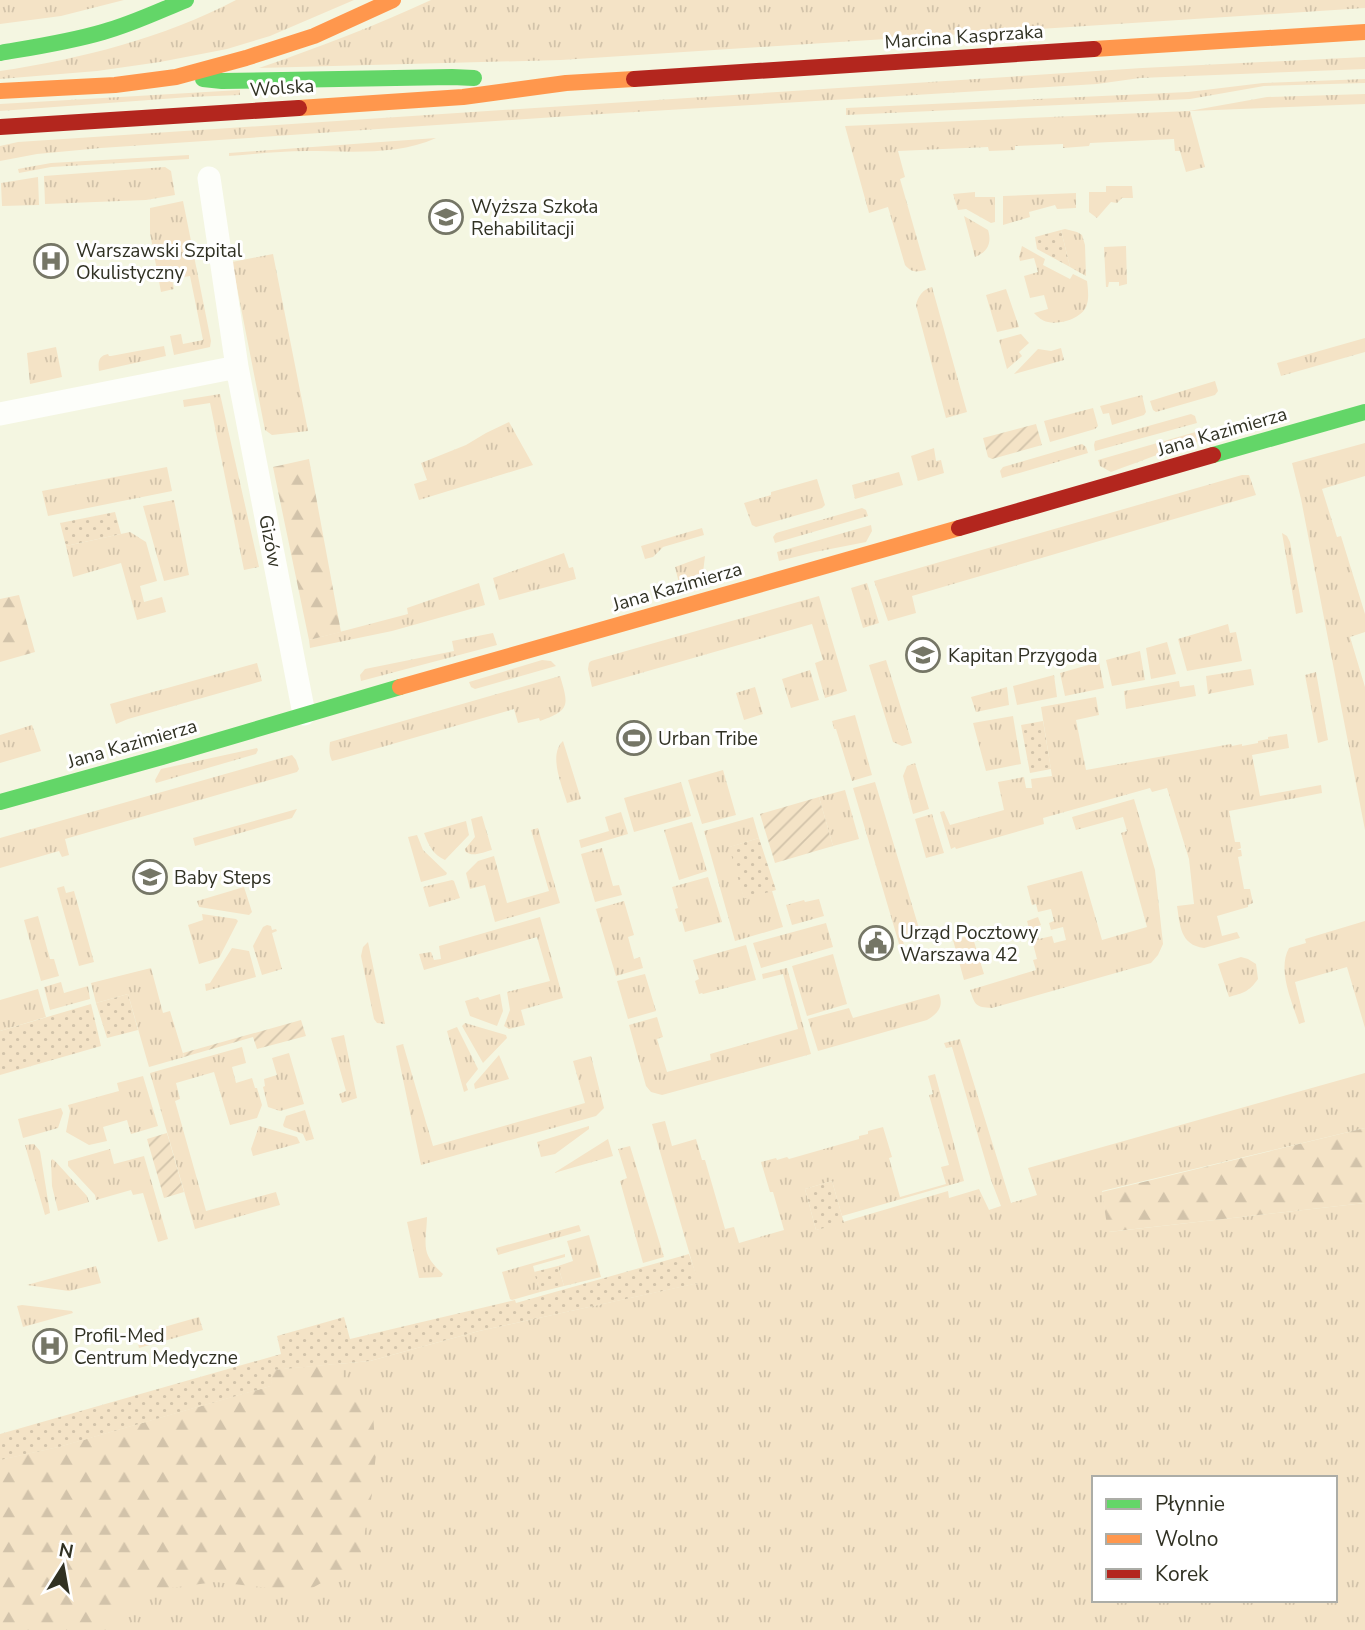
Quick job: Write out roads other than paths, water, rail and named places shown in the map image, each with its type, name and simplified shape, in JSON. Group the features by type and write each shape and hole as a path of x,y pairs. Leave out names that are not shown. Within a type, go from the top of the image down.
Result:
{"main road":[{"path":"0,53 104,32 186,0"},
{"name":"Wolska","path":"0,91 116,85 176,77 314,36 393,0"},
{"name":"Marcina Kasprzaka","path":"566,83 1365,32"},
{"path":"176,77 222,81 452,77 566,83"},
{"name":"Wolska","path":"0,127 463,97 566,83"},
{"name":"Jana Kazimierza","path":"0,802 1365,412"}],"street":[{"name":"Gizów","path":"209,178 237,368 304,714"},
{"path":"0,414 237,368"}],"place":[{"name":"Wyższa Szkoła Rehabilitacji","path":"446,217"},
{"name":"Warszawski Szpital Okulistyczny","path":"51,261"},
{"name":"Kapitan Przygoda","path":"923,655"},
{"name":"Urban Tribe","path":"634,738"},
{"name":"Baby Steps","path":"150,877"},
{"name":"Urząd Pocztowy Warszawa 42","path":"876,943"},
{"name":"Profil-Med Centrum Medyczne","path":"50,1346"}]}
